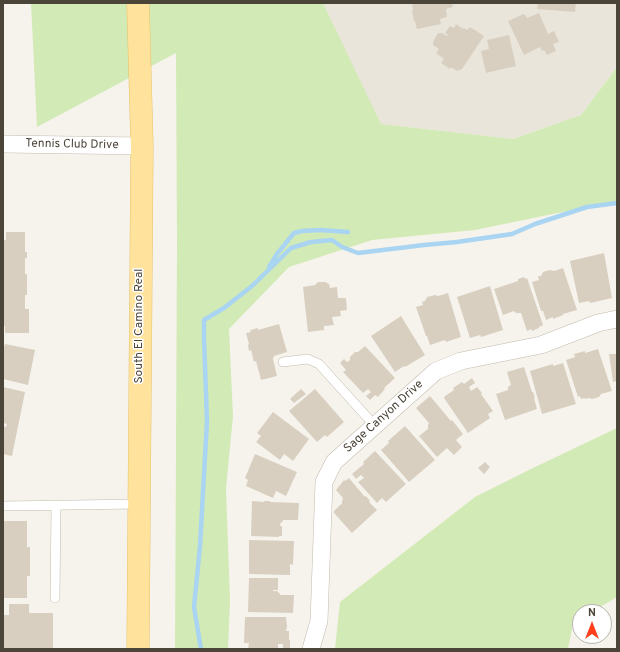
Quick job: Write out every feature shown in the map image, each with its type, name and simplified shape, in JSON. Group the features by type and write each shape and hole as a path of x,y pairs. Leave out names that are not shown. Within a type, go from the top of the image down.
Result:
{"main road":[{"name":"South El Camino Real","path":"138,3 142,146 138,649"}],"street":[{"name":"Tennis Club Drive","path":"3,144 142,146"},
{"name":"Sage Canyon Drive","path":"311,649 319,620 324,482 334,462 436,371 461,361 541,345 598,323 617,319"}],"lane":[{"path":"283,362 308,359 319,364 374,426"},
{"path":"3,506 139,504"},
{"path":"56,505 56,598"}],"shaded area":[{"path":"323,3 617,3 617,67 581,115 513,139 380,124"}],"green space":[{"path":"31,3 323,3 381,124 513,139 581,115 617,67 617,203 587,207 475,230 372,240 289,267 229,329 233,416 226,488 230,601 228,649 175,649 177,243 176,53 37,127"},
{"path":"617,428 617,597 605,604 572,604 572,628 568,649 335,649 340,602 475,497"}],"building":[{"path":"414,3 452,3 453,7 446,9 447,17 440,19 441,24 417,29 412,11 412,5"},
{"path":"538,3 576,3 575,12 537,9"},
{"path":"539,13 548,34 554,31 559,42 553,44 556,51 547,55 540,47 524,55 508,21 524,14 527,18"},
{"path":"456,24 467,30 470,27 484,36 462,69 457,71 451,67 450,69 441,63 444,59 436,53 439,49 433,45 438,33 442,33 447,36 448,35 445,33 450,26 454,28"},
{"path":"509,35 516,66 486,73 481,51 489,49 487,40"},
{"path":"6,232 25,232 25,252 27,252 27,258 25,258 25,274 27,274 27,295 25,295 25,309 29,309 29,333 5,333 5,326 3,326 3,240 6,240"},
{"path":"604,253 612,298 590,303 589,301 579,303 570,261"},
{"path":"563,268 577,310 546,320 543,311 541,311 532,282 539,280 538,276 541,276 543,272"},
{"path":"524,277 525,279 527,278 543,325 532,331 531,329 527,331 521,313 516,313 514,311 503,315 494,289 518,281 518,279"},
{"path":"318,282 325,282 329,284 330,288 337,287 338,298 346,298 347,310 340,311 341,316 332,317 334,325 324,326 324,330 308,332 303,287 315,285"},
{"path":"490,286 503,330 481,337 480,335 470,338 457,297"},
{"path":"448,293 461,337 430,345 416,307 423,305 422,302 425,301 427,297"},
{"path":"401,316 425,355 395,372 371,336"},
{"path":"279,324 287,352 274,356 273,359 277,376 261,380 256,361 254,362 251,350 249,351 246,333 251,332 250,330 258,328 258,330"},
{"path":"5,344 35,350 28,385 3,379 3,351"},
{"path":"365,346 395,378 384,388 385,389 378,397 375,395 370,400 366,396 371,392 368,389 363,393 343,372 346,370 340,363 344,359 347,362 350,360 350,357 355,352 358,352"},
{"path":"598,349 612,391 601,394 599,397 592,399 581,399 580,396 578,397 566,360 575,357 574,354 585,351 585,353"},
{"path":"609,354 617,354 617,381 613,382"},
{"path":"563,363 576,404 542,414 530,371 553,364 553,366"},
{"path":"524,367 535,398 537,409 505,420 496,394 508,390 508,387 511,385 507,372"},
{"path":"472,378 475,383 469,387 471,391 477,387 493,411 488,414 490,418 468,433 444,397 454,390 453,388 462,382 464,384"},
{"path":"3,387 25,392 12,456 3,454 3,426 6,427 7,424 3,423"},
{"path":"301,389 306,394 294,403 290,399"},
{"path":"315,389 344,422 327,437 325,435 317,442 289,411"},
{"path":"430,396 463,434 456,440 462,447 454,455 447,448 437,457 419,436 428,429 429,423 416,408"},
{"path":"273,412 309,439 293,461 284,454 280,460 256,442 261,436 257,433"},
{"path":"405,426 435,460 409,482 381,450 389,443 388,441"},
{"path":"375,451 406,484 386,502 382,498 377,503 358,482 364,478 361,475 356,479 352,474 364,464 363,462"},
{"path":"255,454 297,472 286,496 276,491 273,498 246,486 248,480 245,478"},
{"path":"485,462 490,467 484,474 478,468"},
{"path":"349,478 377,510 352,533 334,513 334,511 341,504 342,505 343,498 336,490 344,480 345,481"},
{"path":"252,501 299,503 298,520 283,520 280,524 280,526 282,526 282,536 251,536"},
{"path":"3,521 27,521 27,547 30,547 30,576 27,576 27,598 3,598"},
{"path":"249,540 294,541 293,565 290,564 290,575 249,574"},
{"path":"249,578 278,578 278,590 273,591 277,591 280,595 294,595 293,613 248,612"},
{"path":"9,604 29,604 29,613 53,613 53,649 3,649 3,615 9,615"},
{"path":"245,617 286,617 286,631 289,631 290,649 283,649 283,644 278,644 278,649 248,649 249,643 244,643"}],"waterway":[{"path":"201,649 194,607 200,546 207,421 204,320 224,308 252,286 291,248 311,242 332,240 342,247 358,253 457,242 512,234 535,224 587,207 617,203"},
{"path":"269,267 277,254 294,233 320,230 348,232"}]}
